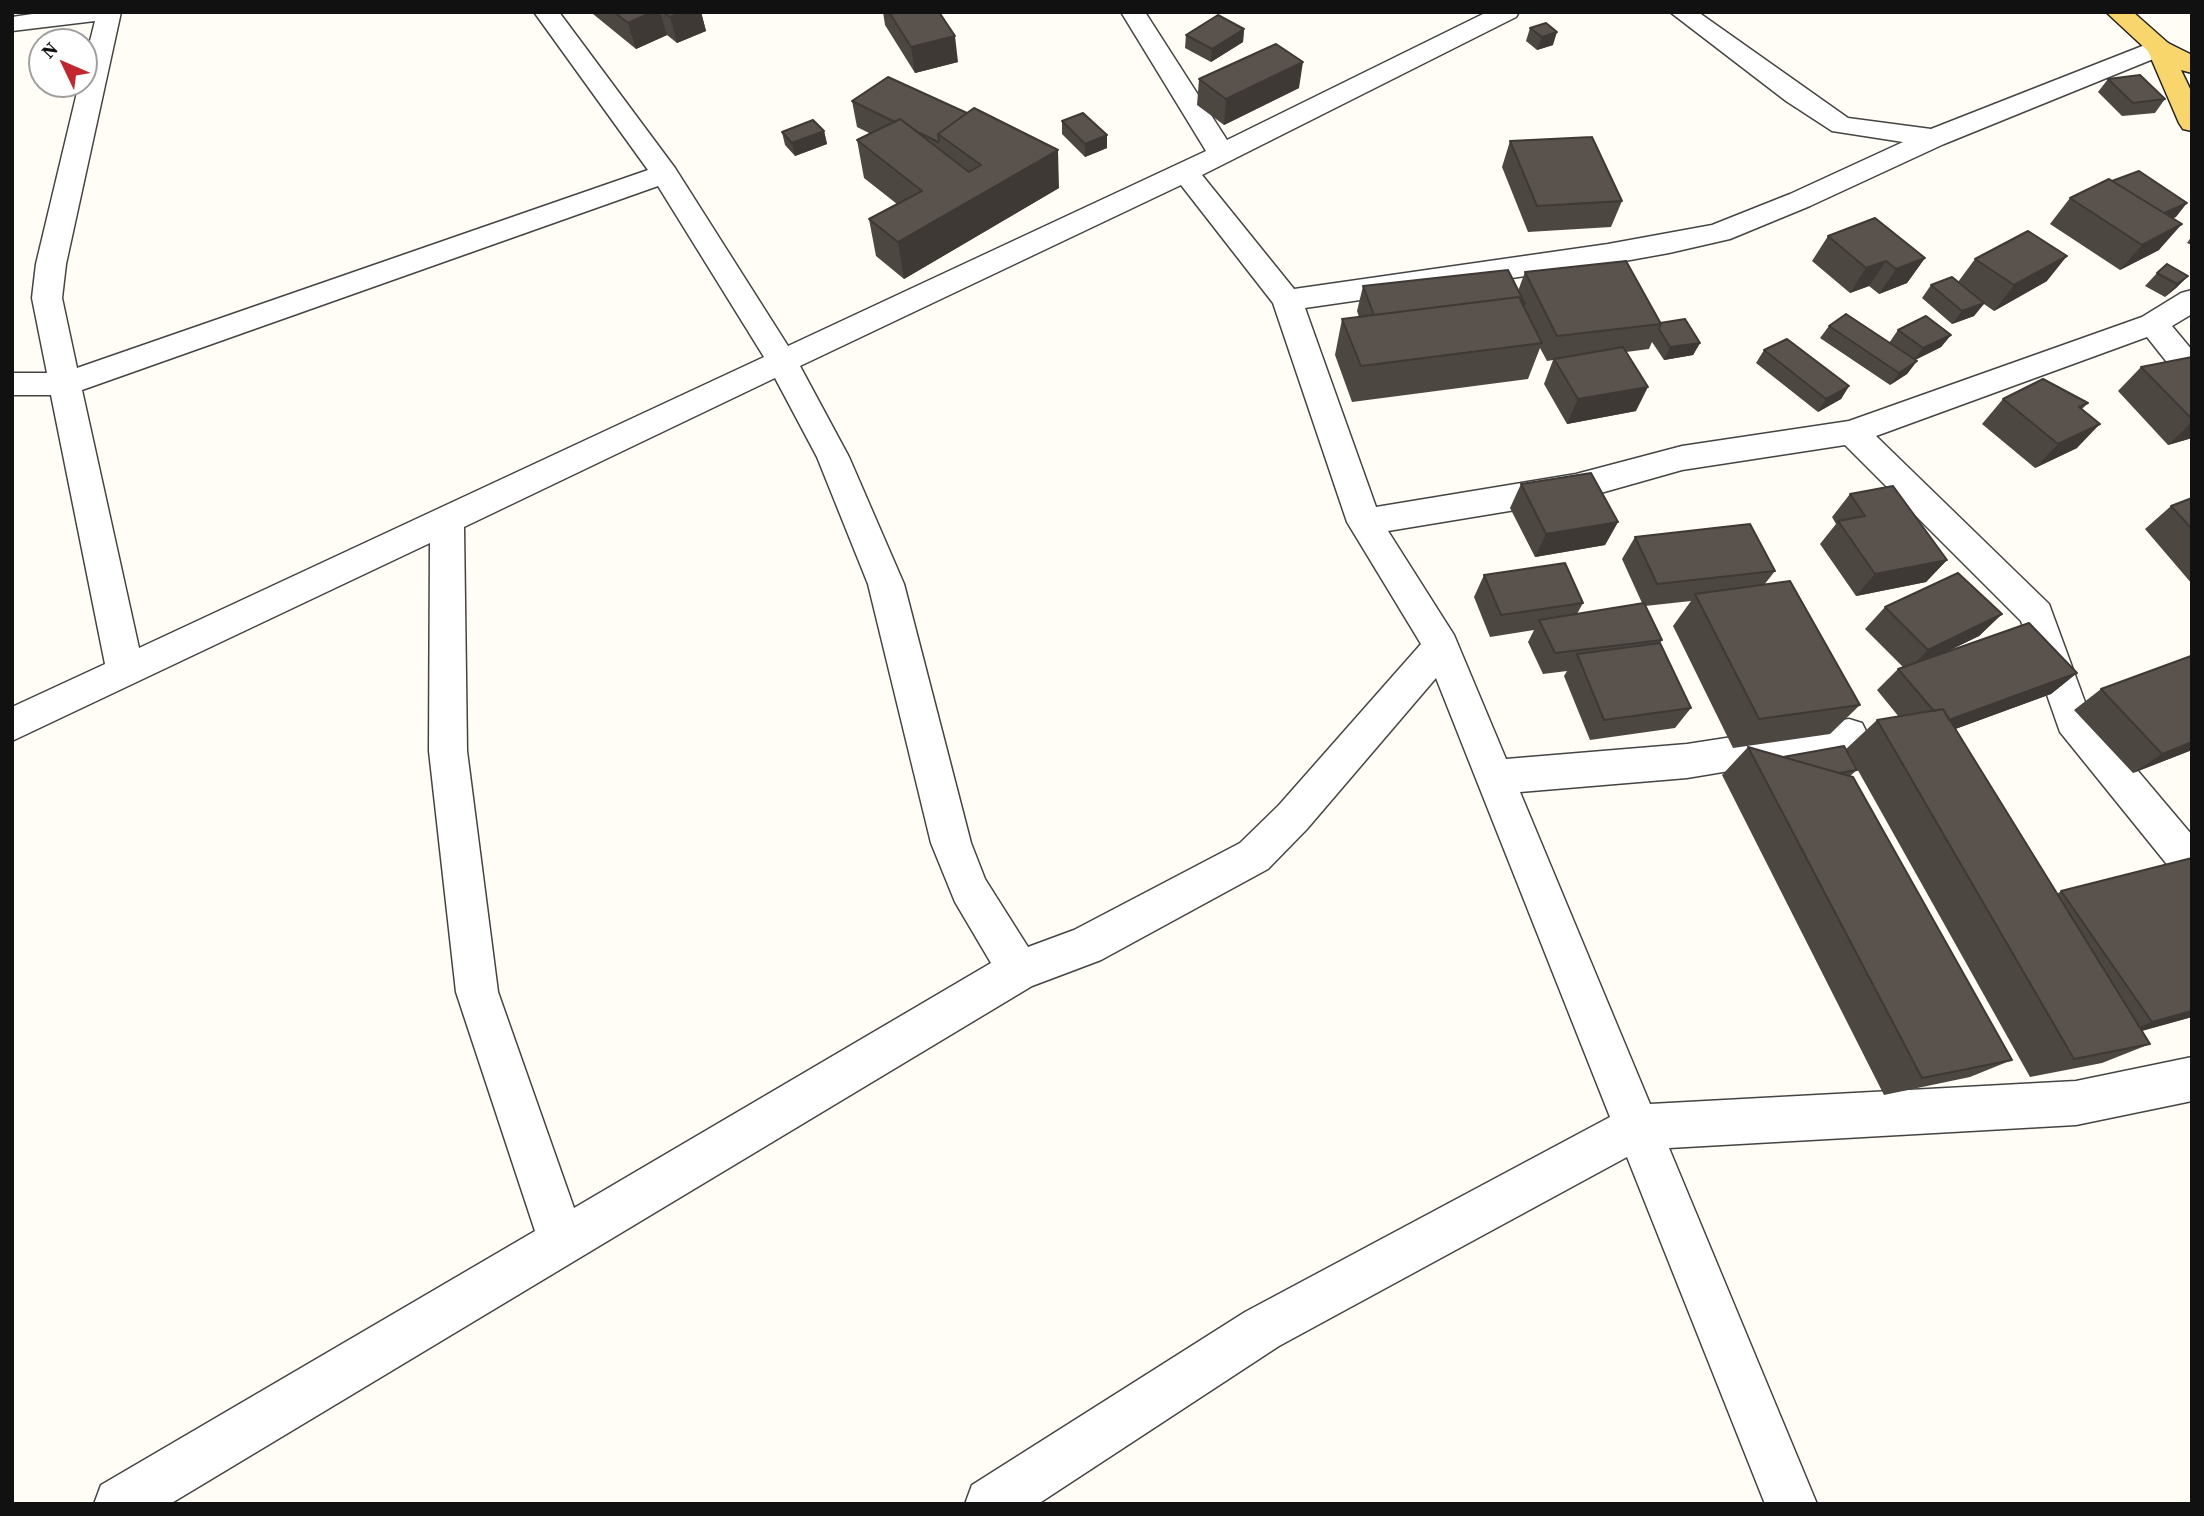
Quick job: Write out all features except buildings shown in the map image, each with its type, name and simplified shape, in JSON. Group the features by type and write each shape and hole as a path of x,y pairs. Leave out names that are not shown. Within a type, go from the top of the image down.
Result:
{"main road":[{"path":"2118,12 2159,48 2192,65"},
{"path":"2159,48 2192,123"}],"street":[{"path":"12,24 108,12 49,276 47,298 125,671"},
{"path":"546,12 665,174 783,363 833,457 886,584 951,843 970,889 1019,970"},
{"path":"1133,12 1221,152"},
{"path":"12,725 1185,172 1454,27 1507,12"},
{"path":"1682,12 1795,96 1841,125 1934,138"},
{"path":"1287,300 1608,254 1720,232 1800,200 1934,138 2159,48"},
{"path":"1185,172 1287,300 1364,522 1441,646 1791,1504"},
{"path":"12,384 65,384 665,174"},
{"path":"1364,522 1576,486 1682,458 1852,432 2153,324 2192,300"},
{"path":"2153,324 2192,372"},
{"path":"1852,432 2036,614 2073,721 2192,865"},
{"path":"447,520 449,751 477,992 562,1241"},
{"path":"120,1504 1019,970 1086,946 1254,856 1293,817 1441,646"},
{"path":"1496,777 1687,761 1849,735"},
{"path":"991,1504 1262,1329 1637,1127 2076,1103 2192,1079"}]}
